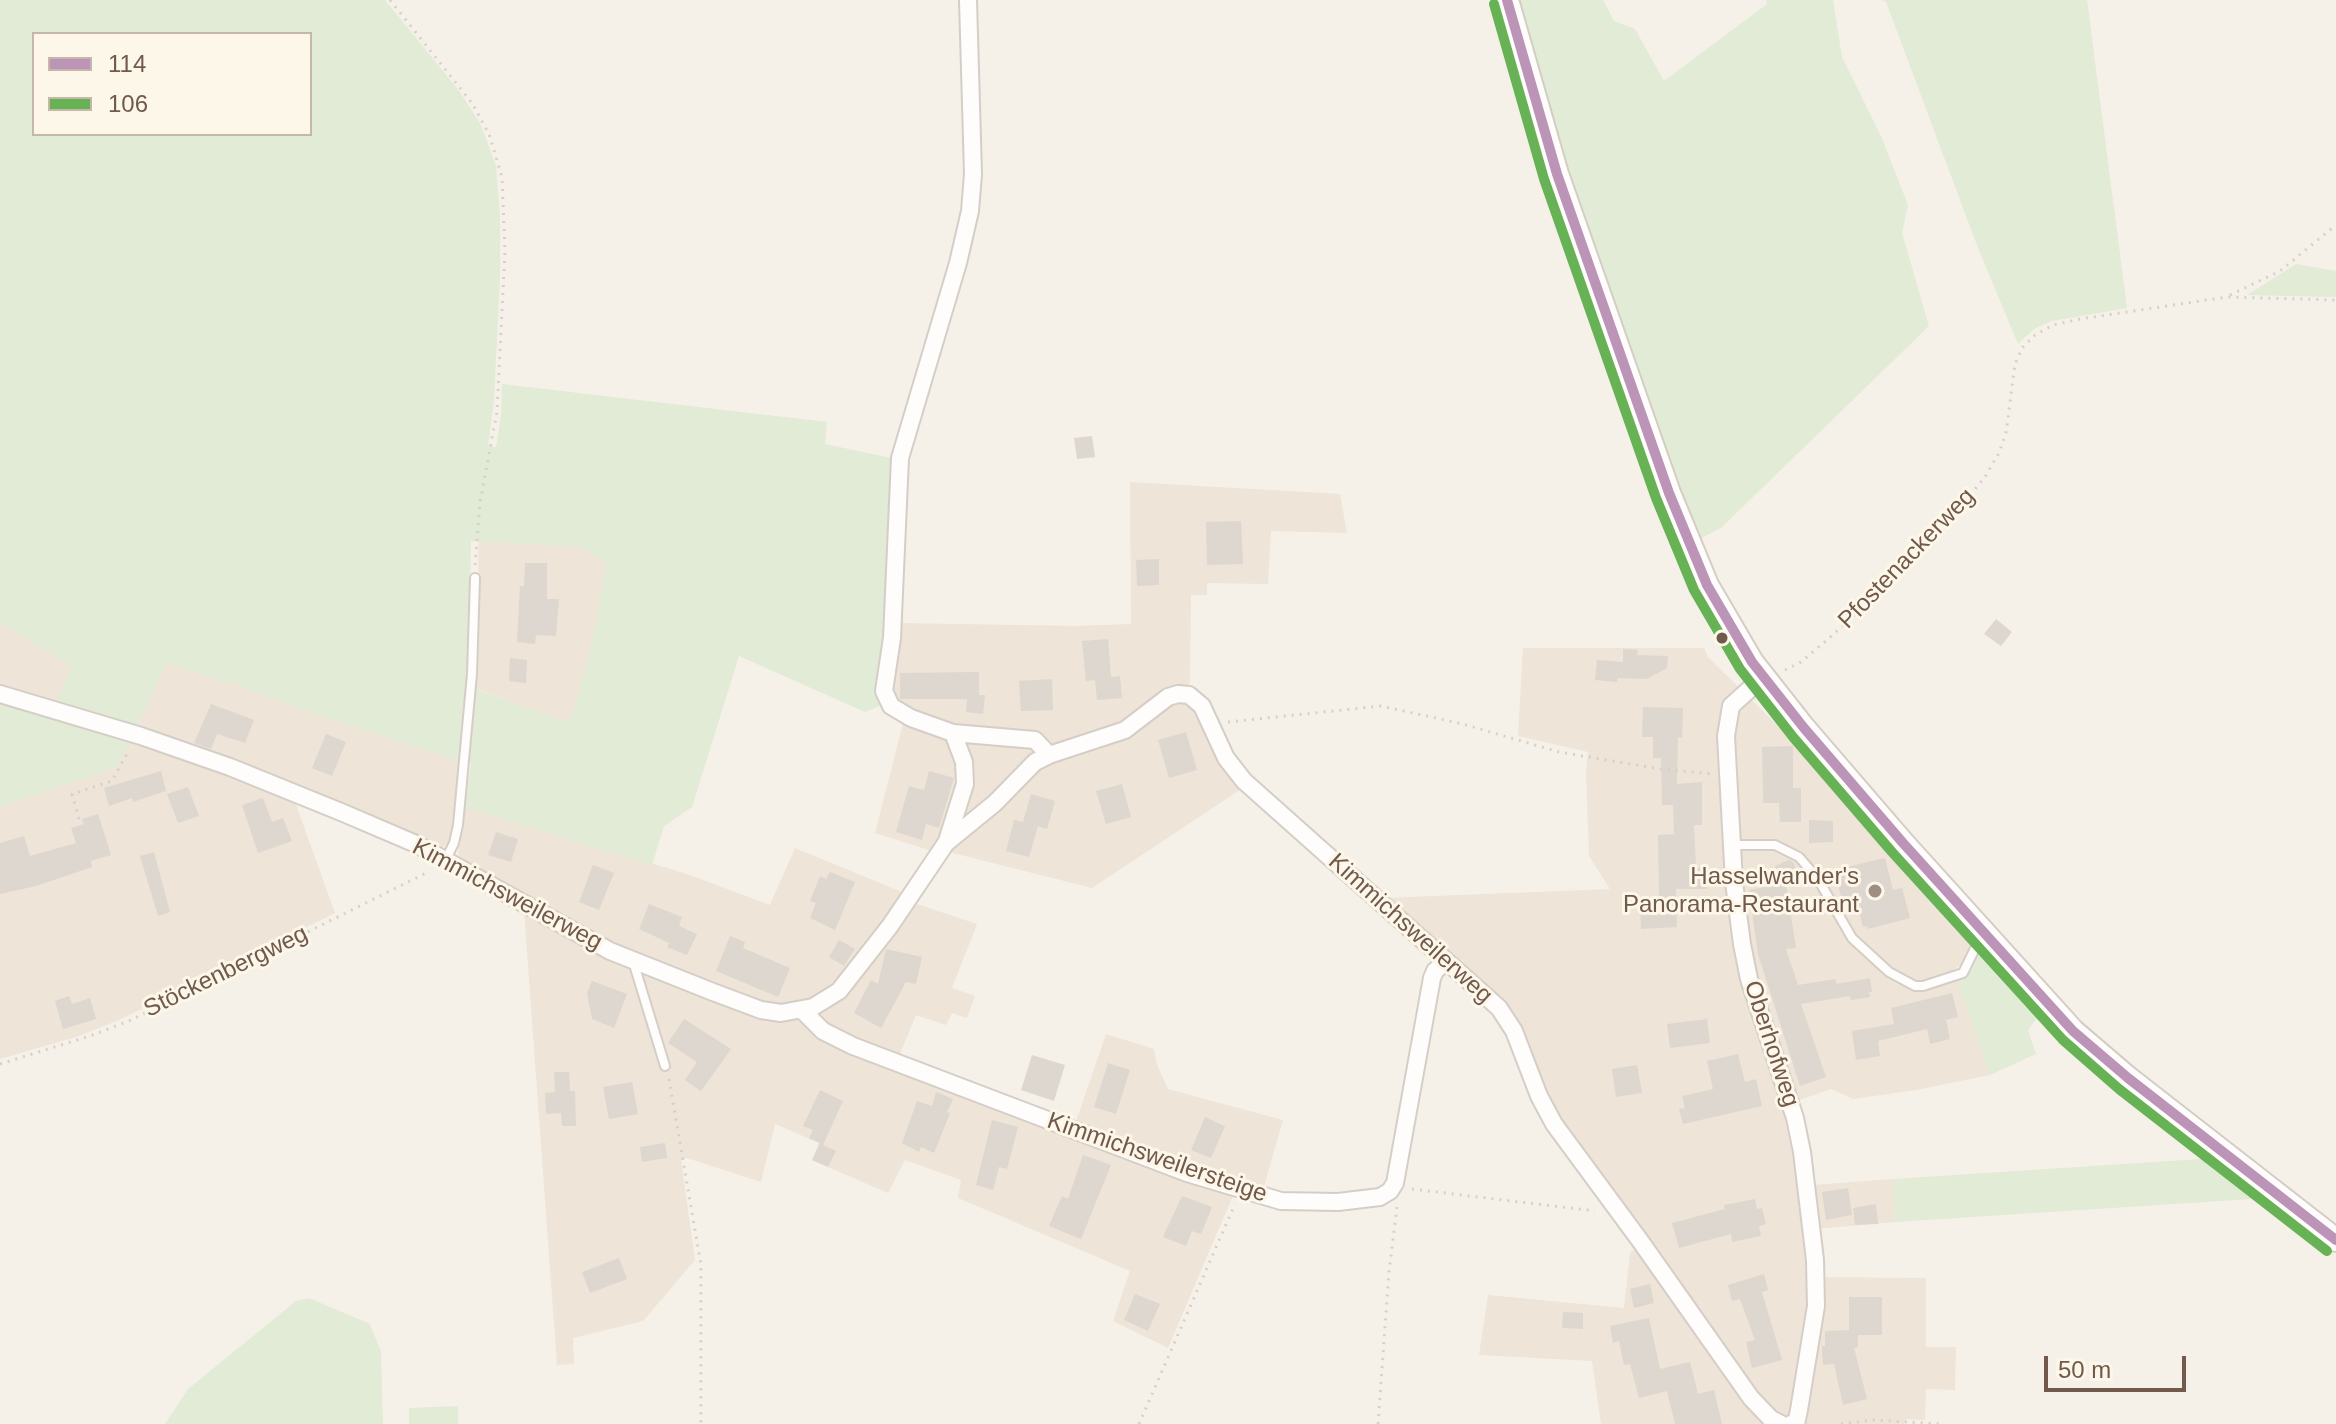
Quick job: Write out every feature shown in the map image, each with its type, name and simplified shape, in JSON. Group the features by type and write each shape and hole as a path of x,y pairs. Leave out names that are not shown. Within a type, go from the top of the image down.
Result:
{"main road":[{"path":"1507,0 1557,174 1677,515 1716,603 1763,677 1903,843 2053,1010 2099,1055 2336,1240"}],"street":[{"path":"968,0 973,174 970,211 963,246 900,458 893,610 883,685 888,701 902,714 953,733 1035,740 1049,755"},
{"name":"Oberhofweg","path":"1763,677 1735,700 1728,712 1728,774 1735,901 1746,969 1795,1118 1804,1162 1815,1260 1816,1306 1794,1424"},
{"name":"Kimmichsweilerweg","path":"0,694 141,736 230,767 341,812 416,844 633,961 761,1010 781,1013 823,1003 846,984 946,843 965,784 964,762 953,733"},
{"name":"Kimmichsweilerweg","path":"946,843 995,803 1035,762 1125,730 1163,700 1178,694 1189,695 1198,701 1226,758 1244,781 1483,992 1504,1015 1518,1040 1547,1113 1751,1398 1771,1419 1781,1424"},
{"path":"1393,1187 1432,978 1446,961"},
{"name":"Kimmichsweilersteige","path":"802,1010 823,1031 853,1046 1086,1136 1242,1191 1281,1201 1325,1203 1380,1197 1393,1187"}],"lane":[{"path":"445,861 458,825 472,674 475,578"},
{"path":"1732,845 1775,845 1799,857 1818,879 1852,938 1889,972 1915,986 1964,972 1983,933"},
{"path":"633,961 665,1066"}],"path":[{"path":"390,0 472,103 489,134 502,177 505,251 498,402 477,526 475,578"},
{"path":"2227,297 2280,271 2336,225"},
{"name":"Pfostenackerweg","path":"1763,677 1791,668 1827,640 1907,565 1962,507 1999,453 2008,422 2015,364 2022,348 2035,335 2053,325 2080,319 2227,297 2336,300"},
{"path":"1210,725 1377,705 1463,724 1559,752 1661,769 1728,774"},
{"path":"79,819 72,794 112,781 128,751 137,745 141,736"},
{"name":"Stöckenbergweg","path":"0,1064 131,1020 445,861"},
{"path":"665,1066 677,1117 691,1219 701,1265 701,1424"},
{"path":"1378,1424 1397,1207 1393,1187 1540,1206 1619,1211"},
{"path":"1139,1424 1242,1191"},
{"path":"1841,1424 1873,1420 1941,1424"}],"shaded area":[{"path":"1130,482 1340,494 1347,533 1271,531 1268,584 1207,583 1207,595 1191,595 1188,704 1197,712 1243,788 1092,888 949,852 917,904 977,924 952,988 975,996 967,1018 952,1013 946,1025 916,1015 898,1059 1071,1136 1106,1034 1154,1049 1157,1065 1168,1089 1283,1120 1263,1190 1238,1184 1168,1348 1113,1321 1130,1271 958,1198 961,1180 905,1160 888,1193 812,1160 819,1143 775,1124 761,1182 687,1158 681,1159 695,1260 643,1321 573,1338 574,1364 557,1365 523,897 460,861 458,854 465,807 687,874 770,905 795,848 904,893 932,851 875,833 907,708 898,703 890,686 897,623 1131,624"},
{"path":"479,541 583,547 608,565 586,668 569,722 475,689"},
{"path":"0,623 72,666 56,706 0,689"},
{"path":"1523,648 1704,648 1708,657 1781,729 1883,844 1896,852 1973,938 1962,964 1954,970 1990,1075 1853,1099 1831,1089 1782,1106 1797,1177 1813,1185 1893,1179 1895,1222 1803,1230 1808,1277 1926,1278 1926,1347 1956,1347 1955,1390 1926,1389 1925,1420 1905,1419 1904,1424 1601,1424 1592,1361 1479,1355 1488,1295 1624,1308 1630,1253 1647,1240 1562,1122 1546,1093 1523,1037 1384,898 1610,889 1589,856 1588,752 1518,736"},
{"path":"167,662 232,684 238,682 242,687 319,715 460,761 453,826 448,843 441,848 436,847 294,799 335,913 119,1020 79,1036 0,1059 0,807 118,767"}],"green space":[{"path":"0,0 385,0 460,92 481,125 496,166 500,277 494,402 488,446 496,447 502,384 827,422 825,444 896,459 890,609 878,694 882,705 865,712 739,656 692,807 664,826 652,865 465,807 471,762 319,715 241,687 238,682 232,684 167,663 118,767 0,807 0,700 51,715 72,666 0,623","holes":["471,541 583,547 607,564 586,668 569,722 468,687"]},
{"path":"1516,0 1603,0 1614,21 1635,29 1664,81 1767,4 1766,0 1833,0 1842,57 1881,136 1908,205 1902,233 1929,326 1722,527 1698,540 1679,497 1567,175"},
{"path":"1882,0 2087,0 2127,308 2052,321 2034,329 2018,344 1978,248 1886,2"},
{"path":"2296,264 2336,271 2336,297 2247,295"},
{"path":"1984,952 2042,1012 2028,1030 2036,1054 1990,1075 1957,981 1967,976 1977,956"},
{"path":"2216,1158 2267,1198 1895,1222 1893,1179"},
{"path":"309,1298 370,1324 381,1352 383,1424 165,1424 188,1389 296,1301"},
{"path":"458,1406 458,1424 409,1424 409,1408"}],"building":[{"path":"1092,436 1095,457 1077,459 1074,438"},
{"path":"1241,521 1243,564 1207,565 1206,522"},
{"path":"1159,559 1159,585 1137,586 1136,560"},
{"path":"525,563 547,563 547,599 559,599 556,636 536,635 535,644 517,642 520,586 524,586"},
{"path":"1996,619 2012,632 2001,646 1984,634"},
{"path":"1108,639 1111,677 1120,676 1122,698 1097,700 1095,680 1086,681 1082,641"},
{"path":"1623,649 1638,650 1637,655 1668,656 1667,668 1647,679 1618,678 1617,682 1595,680 1597,660 1623,662"},
{"path":"510,658 527,660 526,683 509,681"},
{"path":"979,672 979,695 985,695 983,714 966,712 967,699 900,699 900,673"},
{"path":"1052,679 1053,710 1021,711 1019,681"},
{"path":"211,704 254,720 245,743 217,734 211,749 194,743"},
{"path":"1643,707 1683,708 1682,738 1678,737 1677,784 1702,782 1702,825 1694,825 1696,868 1707,868 1707,889 1676,889 1677,927 1641,929 1640,901 1659,900 1658,835 1674,834 1673,805 1662,805 1661,758 1653,758 1653,737 1642,737"},
{"path":"1186,732 1197,770 1169,778 1158,740"},
{"path":"326,734 346,742 332,776 312,768"},
{"path":"1793,746 1793,788 1801,788 1801,822 1780,822 1779,803 1763,803 1762,747"},
{"path":"161,771 166,791 109,806 104,788"},
{"path":"929,771 954,778 939,828 926,824 922,840 896,832 909,786 924,790"},
{"path":"1122,784 1131,817 1106,824 1096,791"},
{"path":"188,787 199,816 178,823 167,794"},
{"path":"1031,794 1055,801 1047,829 1038,826 1029,857 1006,851 1014,820 1023,822"},
{"path":"263,798 272,822 283,818 292,841 258,853 242,805"},
{"path":"98,814 111,855 91,861 92,867 36,886 0,894 0,843 24,836 30,856 76,843 71,828 84,824 82,819"},
{"path":"1809,820 1833,821 1833,842 1809,843"},
{"path":"496,832 518,839 511,862 488,855"},
{"path":"154,852 170,912 158,916 140,856"},
{"path":"1885,858 1893,890 1902,888 1910,918 1868,929 1867,926 1863,927 1857,903 1844,907 1834,870"},
{"path":"1789,860 1799,875 1782,882 1775,866"},
{"path":"593,865 614,873 599,910 579,902"},
{"path":"830,872 855,882 835,930 810,918 816,903 810,901 820,876 826,879"},
{"path":"1786,883 1796,948 1786,949 1798,985 1836,979 1836,984 1870,978 1872,992 1869,992 1870,997 1851,1000 1850,996 1801,1004 1826,1077 1800,1086 1758,954 1749,890"},
{"path":"649,904 682,917 679,926 697,934 687,955 667,947 669,943 639,929"},
{"path":"730,936 745,942 743,948 790,968 778,997 716,971"},
{"path":"839,940 855,949 844,966 829,957"},
{"path":"886,949 922,957 916,984 906,982 881,1028 854,1013 871,980 878,984"},
{"path":"592,981 627,994 614,1028 592,1019 587,993"},
{"path":"1952,993 1958,1017 1946,1020 1950,1039 1930,1044 1927,1029 1878,1041 1880,1056 1856,1060 1852,1031 1894,1024 1891,1008"},
{"path":"69,996 72,1004 90,998 96,1019 63,1029 55,1001"},
{"path":"684,1019 731,1049 701,1091 685,1080 697,1062 668,1043"},
{"path":"1707,1019 1710,1043 1670,1048 1667,1024"},
{"path":"1738,1054 1745,1082 1756,1079 1762,1106 1683,1124 1679,1109 1685,1108 1682,1096 1713,1089 1707,1061"},
{"path":"1032,1055 1065,1065 1054,1101 1021,1090"},
{"path":"1108,1063 1130,1070 1116,1114 1094,1107"},
{"path":"1637,1065 1642,1093 1616,1097 1612,1069"},
{"path":"554,1072 569,1072 570,1091 575,1091 576,1126 562,1126 561,1113 546,1114 545,1093 555,1092"},
{"path":"632,1082 638,1114 609,1119 603,1087"},
{"path":"820,1090 843,1101 823,1145 836,1151 828,1167 812,1160 820,1143 809,1138 813,1130 803,1126"},
{"path":"936,1092 953,1099 947,1112 950,1113 934,1153 921,1147 919,1152 902,1143 917,1101 932,1106"},
{"path":"1205,1117 1225,1126 1211,1158 1191,1150"},
{"path":"992,1120 1018,1127 1007,1169 999,1167 993,1190 976,1185"},
{"path":"665,1143 667,1158 642,1162 640,1147"},
{"path":"1083,1155 1111,1165 1081,1239 1049,1226 1062,1196 1068,1199"},
{"path":"1848,1188 1852,1215 1826,1220 1822,1192"},
{"path":"1182,1196 1212,1207 1201,1234 1192,1231 1186,1246 1163,1237"},
{"path":"1755,1199 1757,1209 1762,1208 1766,1224 1759,1226 1761,1236 1732,1242 1731,1234 1679,1248 1672,1223 1725,1209 1724,1205"},
{"path":"1876,1204 1878,1224 1855,1225 1853,1208"},
{"path":"619,1258 627,1279 590,1293 582,1272"},
{"path":"1764,1274 1768,1290 1762,1292 1782,1360 1752,1368 1746,1342 1755,1340 1740,1299 1732,1301 1728,1285"},
{"path":"1650,1284 1654,1303 1634,1308 1630,1289"},
{"path":"1135,1294 1160,1304 1148,1331 1124,1320"},
{"path":"1849,1297 1882,1297 1882,1335 1858,1335 1858,1347 1854,1348 1867,1399 1843,1405 1834,1364 1823,1365 1822,1346 1825,1346 1825,1331 1849,1330"},
{"path":"1563,1312 1583,1313 1583,1329 1562,1328"},
{"path":"1649,1318 1660,1369 1690,1362 1698,1394 1714,1390 1722,1424 1675,1424 1667,1391 1639,1398 1630,1364 1624,1365 1619,1341 1613,1343 1610,1326"}],"transit line":[{"name":"114","path":"1507,0 1557,174 1669,493 1707,585 1752,662 1903,843 2073,1031 2128,1078 2336,1240"},
{"name":"106","path":"1494,4 1544,179 1656,498 1694,590 1740,669 1793,737 1892,852 2063,1040 2119,1089 2327,1251"}],"place":[{"name":"Hasselwander's Panorama-Restaurant","path":"1875,891"}]}
